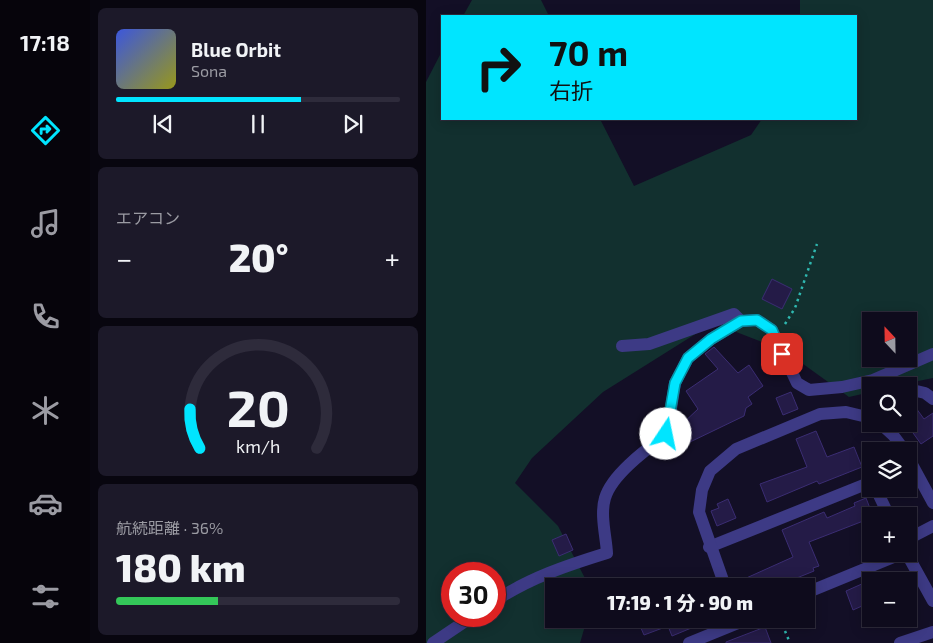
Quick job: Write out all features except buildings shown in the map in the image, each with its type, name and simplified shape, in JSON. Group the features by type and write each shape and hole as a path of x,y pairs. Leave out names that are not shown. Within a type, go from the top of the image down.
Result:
{"street":[{"path":"622,346 649,344 734,314 741,321"},
{"path":"506,593 559,568 607,552 603,509 610,488 633,461 666,434 675,383 688,358 711,339 741,321 757,320 772,330 797,383 809,390 842,387 873,380 933,354"},
{"path":"917,392 925,393 933,399"},
{"path":"722,578 701,522 699,503 710,471 726,456 820,414 846,412 862,416"},
{"path":"889,432 898,442"},
{"path":"917,474 933,503"},
{"path":"709,547 862,486"},
{"path":"917,534 933,526"},
{"path":"815,590 882,562"},
{"path":"911,562 933,601"},
{"path":"433,643 456,627"},
{"path":"689,643 724,628"},
{"path":"900,643 933,632"}],"path":[{"path":"772,330 784,326 795,308 817,244"},
{"path":"784,628 790,643"}],"green space":[{"path":"472,0 541,0 548,15 464,15"},
{"path":"800,0 933,0 933,378 917,381 917,377 862,377 862,394 849,397 785,351 713,323 603,392 532,458 515,483 558,526 585,578 545,578 545,628 584,628 580,643 426,643 426,82 441,53 441,120 601,120 634,186 751,135 761,120 857,120 857,15 800,15"}],"route":[{"path":"666,434 675,383 688,358 711,339 741,321 757,320 772,330 782,354"}]}
